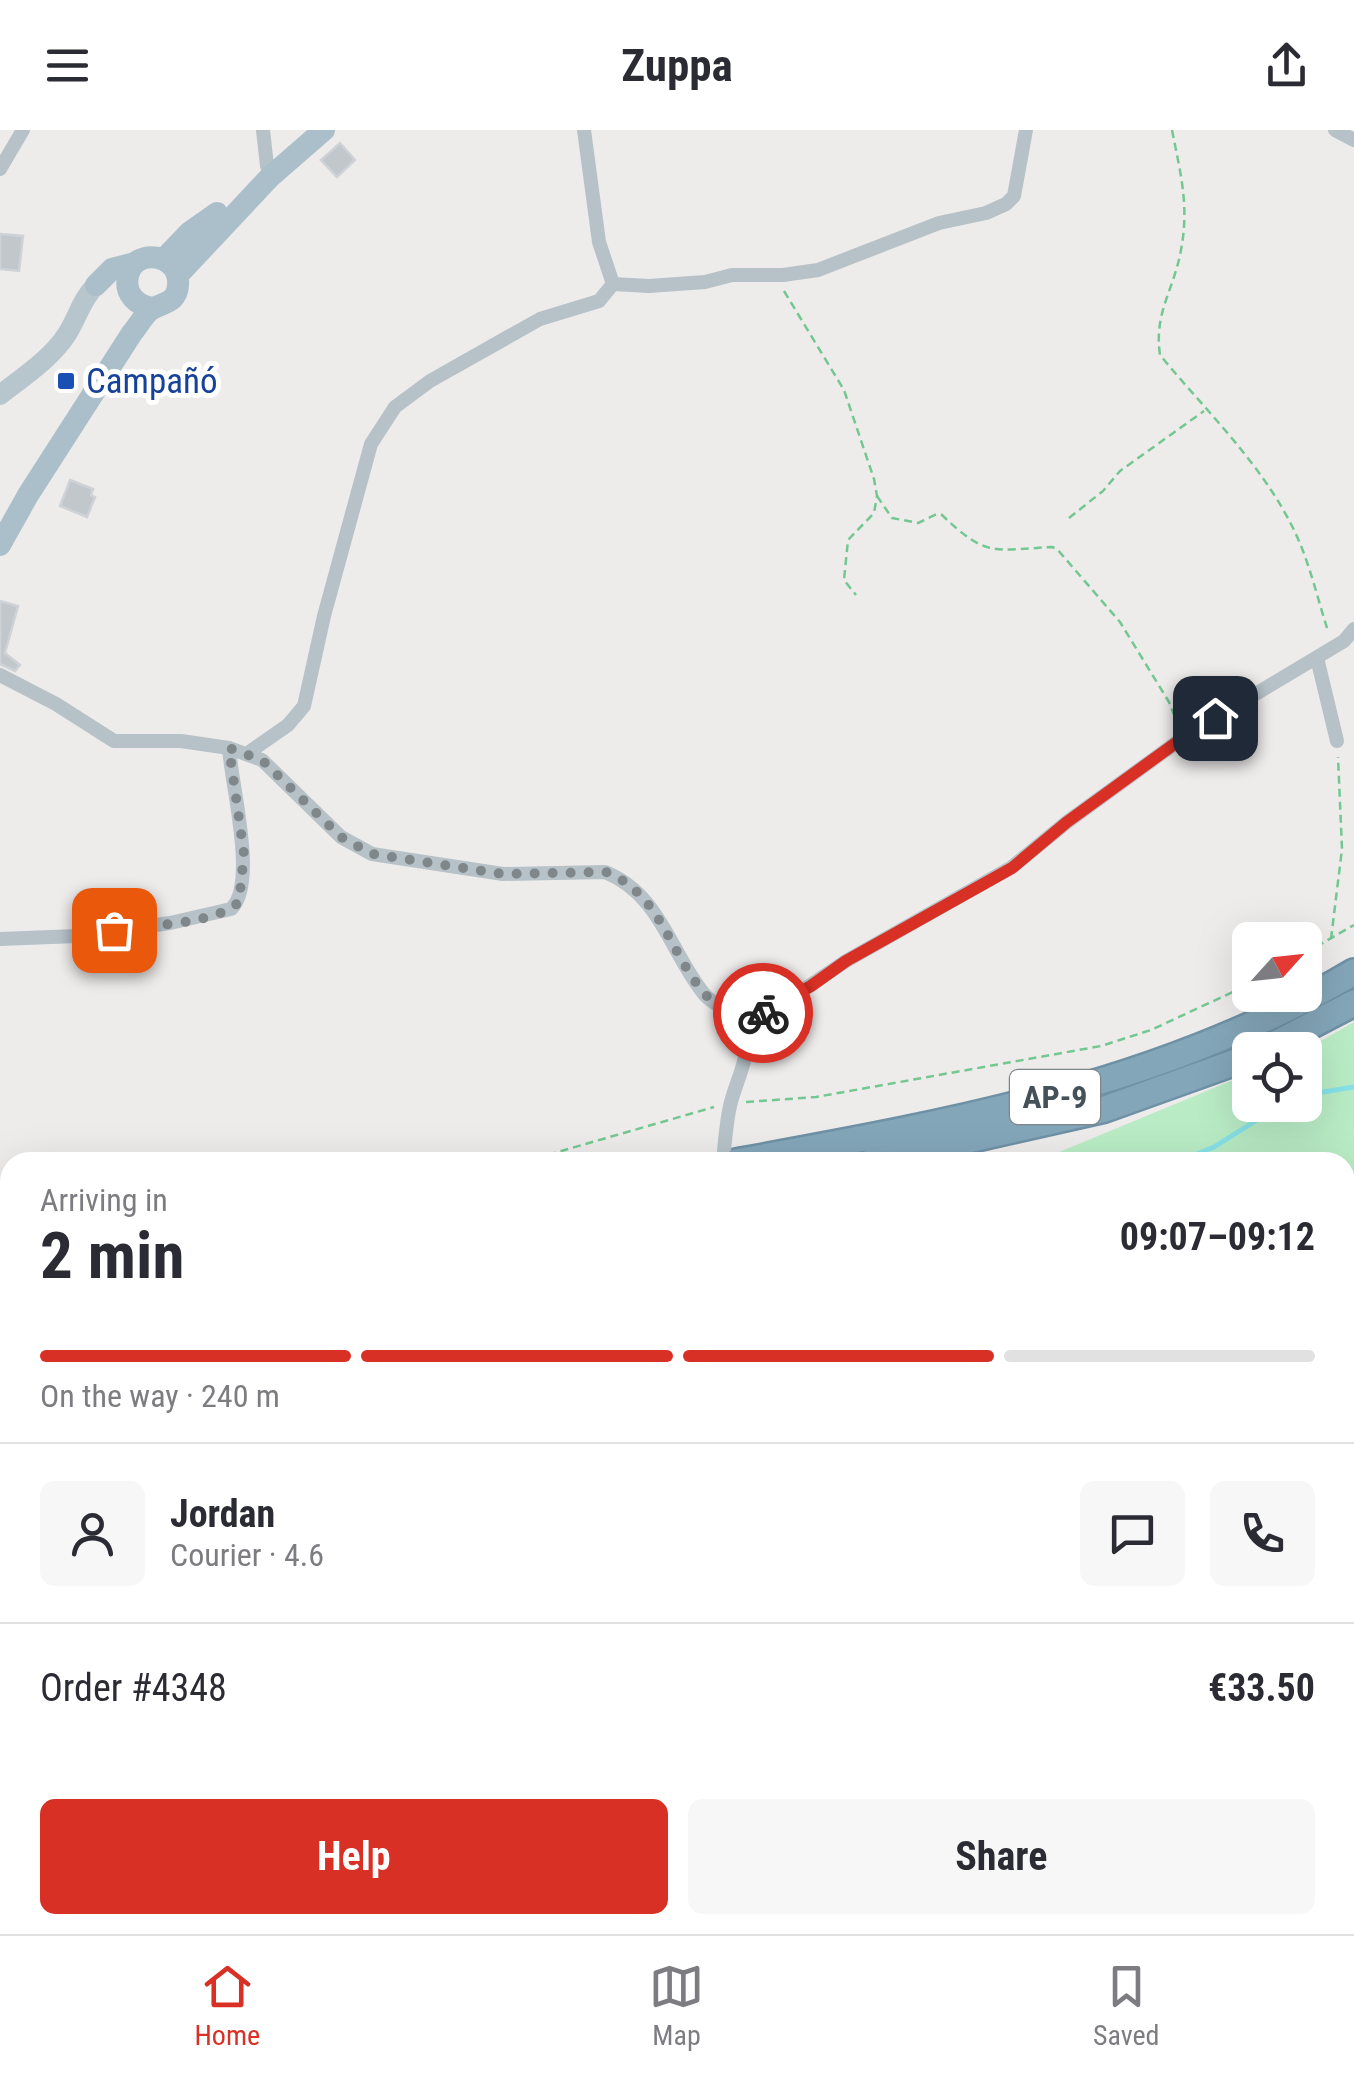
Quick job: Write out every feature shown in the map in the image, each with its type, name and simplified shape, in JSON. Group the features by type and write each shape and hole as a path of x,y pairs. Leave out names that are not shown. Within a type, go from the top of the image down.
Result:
{"highway":[{"name":"AP-9","path":"791,1152 952,1123 1150,1068 1234,1034 1354,972"},
{"path":"1298,1032 1354,1003"},
{"name":"AP-9","path":"915,1152 1105,1109 1232,1063"}],"main road":[{"path":"170,265 148,256 112,269 96,285 138,300 174,298 170,265 190,232 218,213 310,130"},
{"path":"170,265 324,130"},
{"path":"0,545 132,333 138,300 129,270 134,264"},
{"path":"0,519 86,374 138,300"}],"street":[{"path":"0,170 22,130"},
{"path":"263,130 267,166"},
{"path":"584,130 599,242 613,284"},
{"path":"613,284 649,286 705,282 732,274 783,275 818,270 939,223 986,213 1014,196 1026,130"},
{"path":"1335,130 1354,140"},
{"path":"248,753 288,725 304,706 371,444 395,406 430,381 540,319 599,300 613,284"},
{"path":"0,395 58,346 96,285"},
{"path":"743,1023 781,1005 846,961 1012,868 1067,822 1184,737 1317,658 1354,630"},
{"path":"1317,658 1337,741"},
{"path":"0,675 114,741 181,741 248,753 262,760 341,837 372,854 503,874 606,872 620,878 640,894 660,920 706,997 743,1023 747,1054 730,1111 724,1152"},
{"path":"0,940 77,936 189,920 232,908 242,893 244,854 229,748"}],"path":[{"path":"1172,130 1186,201 1180,258 1157,332 1160,355 1259,472 1295,531 1332,648"},
{"path":"783,275 784,292 844,390 869,457 876,496 874,513 848,540 845,557 844,580 856,595"},
{"path":"1069,518 1120,472 1206,411"},
{"path":"876,496 892,518 918,523 942,515 981,547 991,550 1052,546 1120,622 1139,658 1164,692 1184,737"},
{"path":"1331,939 1342,849 1337,741"},
{"path":"1322,944 1354,925"},
{"path":"564,1152 730,1111 1102,1046 1151,1030 1232,992"}],"green space":[{"path":"1354,1022 1354,1152 1059,1152 1232,1080 1232,1122 1322,1122 1322,1040"}],"building":[{"path":"340,143 355,160 337,177 321,160"},
{"path":"0,234 23,236 19,271 0,269"},
{"path":"70,480 93,489 91,495 95,497 87,517 60,506"},
{"path":"0,601 18,606 5,653 20,665 15,671 0,664"}],"waterway":[{"path":"1322,1092 1354,1087"},
{"path":"1202,1152 1254,1122"}],"way so far":[{"path":"114,930 208,916 239,902 244,854 229,748 262,760 341,837 372,854 503,874 606,872 620,878 640,894 660,920 706,997 743,1023 763,1013"}],"place":[{"name":"Campañó","path":"66,381"}],"route":[{"path":"763,1013 846,961 1012,868 1067,822 1215,718"}]}
